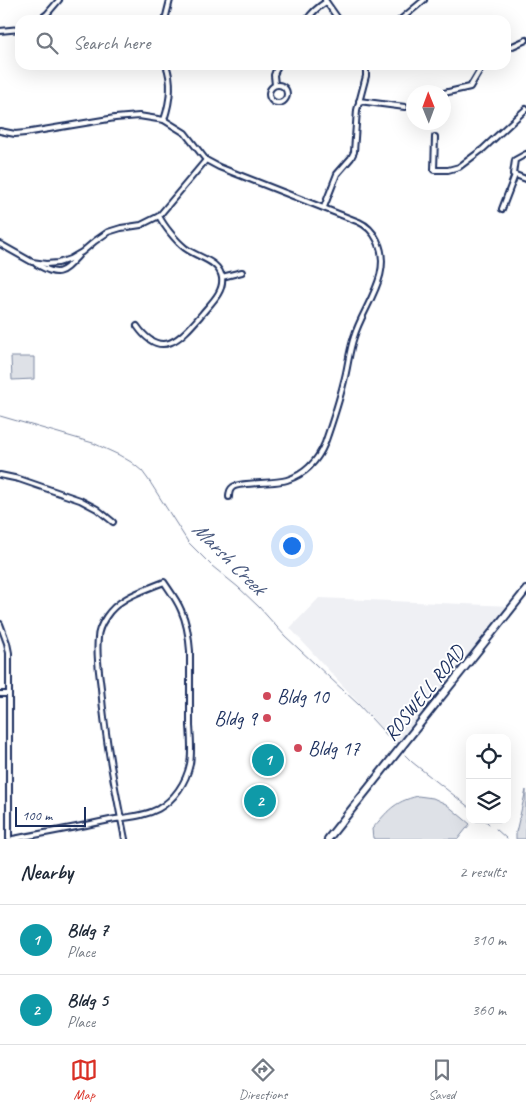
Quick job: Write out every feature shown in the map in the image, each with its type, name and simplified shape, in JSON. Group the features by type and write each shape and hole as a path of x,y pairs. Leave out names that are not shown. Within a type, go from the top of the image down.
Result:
{"main road":[{"name":"ROSWELL ROAD","path":"328,839 526,590"}],"street":[{"path":"46,15 59,0"},
{"path":"166,15 170,0"},
{"path":"406,15 424,0"},
{"path":"310,15 326,1 336,15"},
{"path":"0,31 15,30"},
{"path":"511,47 526,40"},
{"path":"164,120 168,106 170,82 168,70"},
{"path":"275,85 273,80 276,70"},
{"path":"324,207 337,174 354,152 357,110 366,70"},
{"path":"451,92 470,87 480,70"},
{"path":"275,85 281,86 286,92 285,100 280,103 274,103 268,97 270,88 275,85"},
{"path":"359,101 405,107"},
{"path":"435,137 434,170 448,170 459,167 483,149 526,109"},
{"path":"0,131 15,134 25,133 115,118 139,116 164,120 185,134 206,160 233,173 359,222 368,228 379,243 382,260 378,284 353,337 344,382 321,453 315,462 298,476 278,483 237,485 230,489 228,497"},
{"path":"502,209 515,175 513,174 516,160 526,154"},
{"path":"0,244 48,271 59,272 108,232 142,225 159,216 206,160"},
{"path":"515,175 526,179"},
{"path":"137,326 147,338 155,342 166,344 175,341 196,321 219,294 222,286 222,277 215,264 192,253 180,244 159,216"},
{"path":"32,262 58,263 82,252"},
{"path":"222,277 242,272"},
{"path":"0,474 80,500 97,509 112,522"},
{"path":"13,839 121,818 148,813 167,803 182,786 190,765 189,638 181,609 164,582 116,605 100,627 98,636 97,649 104,725 121,818 125,839"},
{"path":"0,624 9,653 9,839"},
{"path":"0,694 9,694"}],"shaded area":[{"path":"11,357 34,357 34,379 12,380"},
{"path":"319,598 511,606 430,716 398,746 290,628"},
{"path":"526,790 526,839 516,839 516,832"},
{"path":"418,796 433,798 446,804 466,821 466,824 470,824 458,839 373,838 372,829 387,812 397,804"}],"waterway":[{"name":"Marsh Creek","path":"0,416 93,443 119,455 142,471 188,542 259,607 285,636 359,705 394,743"},
{"path":"405,755 466,805"},
{"path":"496,829 507,839"}],"place":[{"name":"Bldg 10","path":"267,696"},
{"name":"Bldg 9","path":"267,718"},
{"name":"Bldg 17","path":"298,748"},
{"name":"Bldg 7","path":"268,760"},
{"name":"Bldg 5","path":"260,801"}]}
